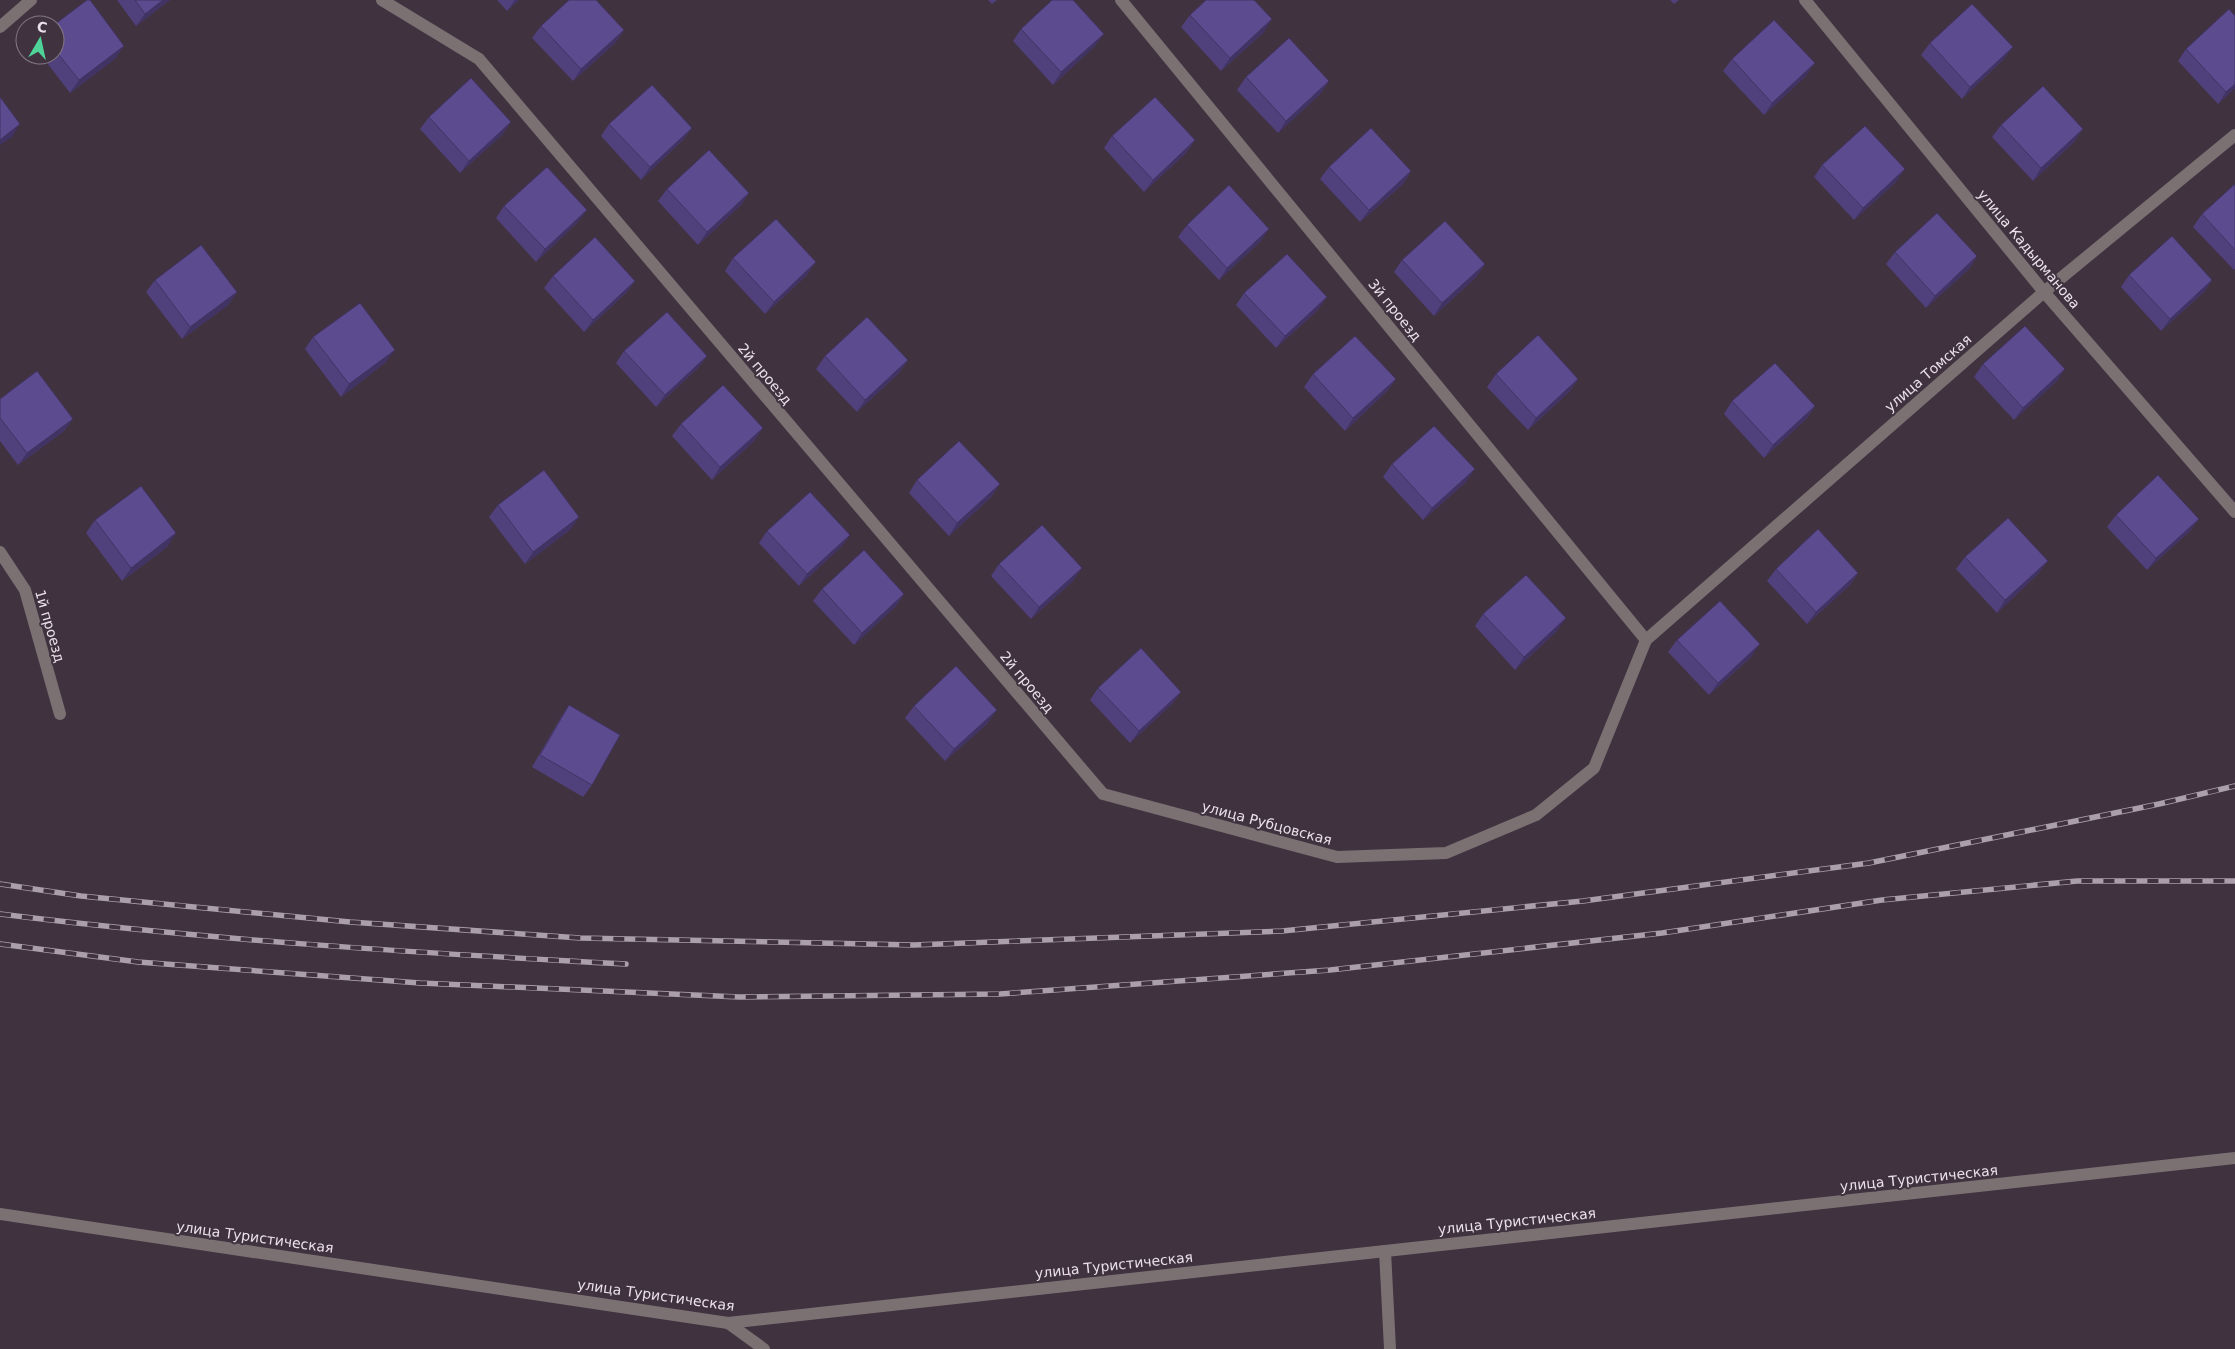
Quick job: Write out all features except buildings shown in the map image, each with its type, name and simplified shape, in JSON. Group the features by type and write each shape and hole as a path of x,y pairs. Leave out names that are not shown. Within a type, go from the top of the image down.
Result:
{"street":[{"path":"0,27 31,0"},
{"name":"2й проезд","path":"382,0 479,59 1103,794"},
{"name":"3й проезд","path":"1122,0 1646,640"},
{"name":"улица Кадырманова","path":"1805,0 2044,292 2235,512"},
{"name":"улица Томская","path":"1646,640 2044,292 2235,135"},
{"name":"1й проезд","path":"0,552 25,590 60,714"},
{"name":"улица Рубцовская","path":"1103,794 1337,857 1446,853 1536,815 1594,768 1646,640"},
{"name":"улица Туристическая","path":"0,1214 728,1323 2235,1158"},
{"path":"1385,1251 1390,1349"},
{"path":"728,1323 764,1349"}],"railway":[{"path":"0,884 81,896 350,922 580,938 914,945 1282,931 1583,901 1869,863 2159,804 2235,786"},
{"path":"0,944 138,962 420,983 739,997 1000,994 1330,970 1662,933 1882,900 2077,881 2235,881"},
{"path":"0,914 156,931 313,945 626,964"}]}
